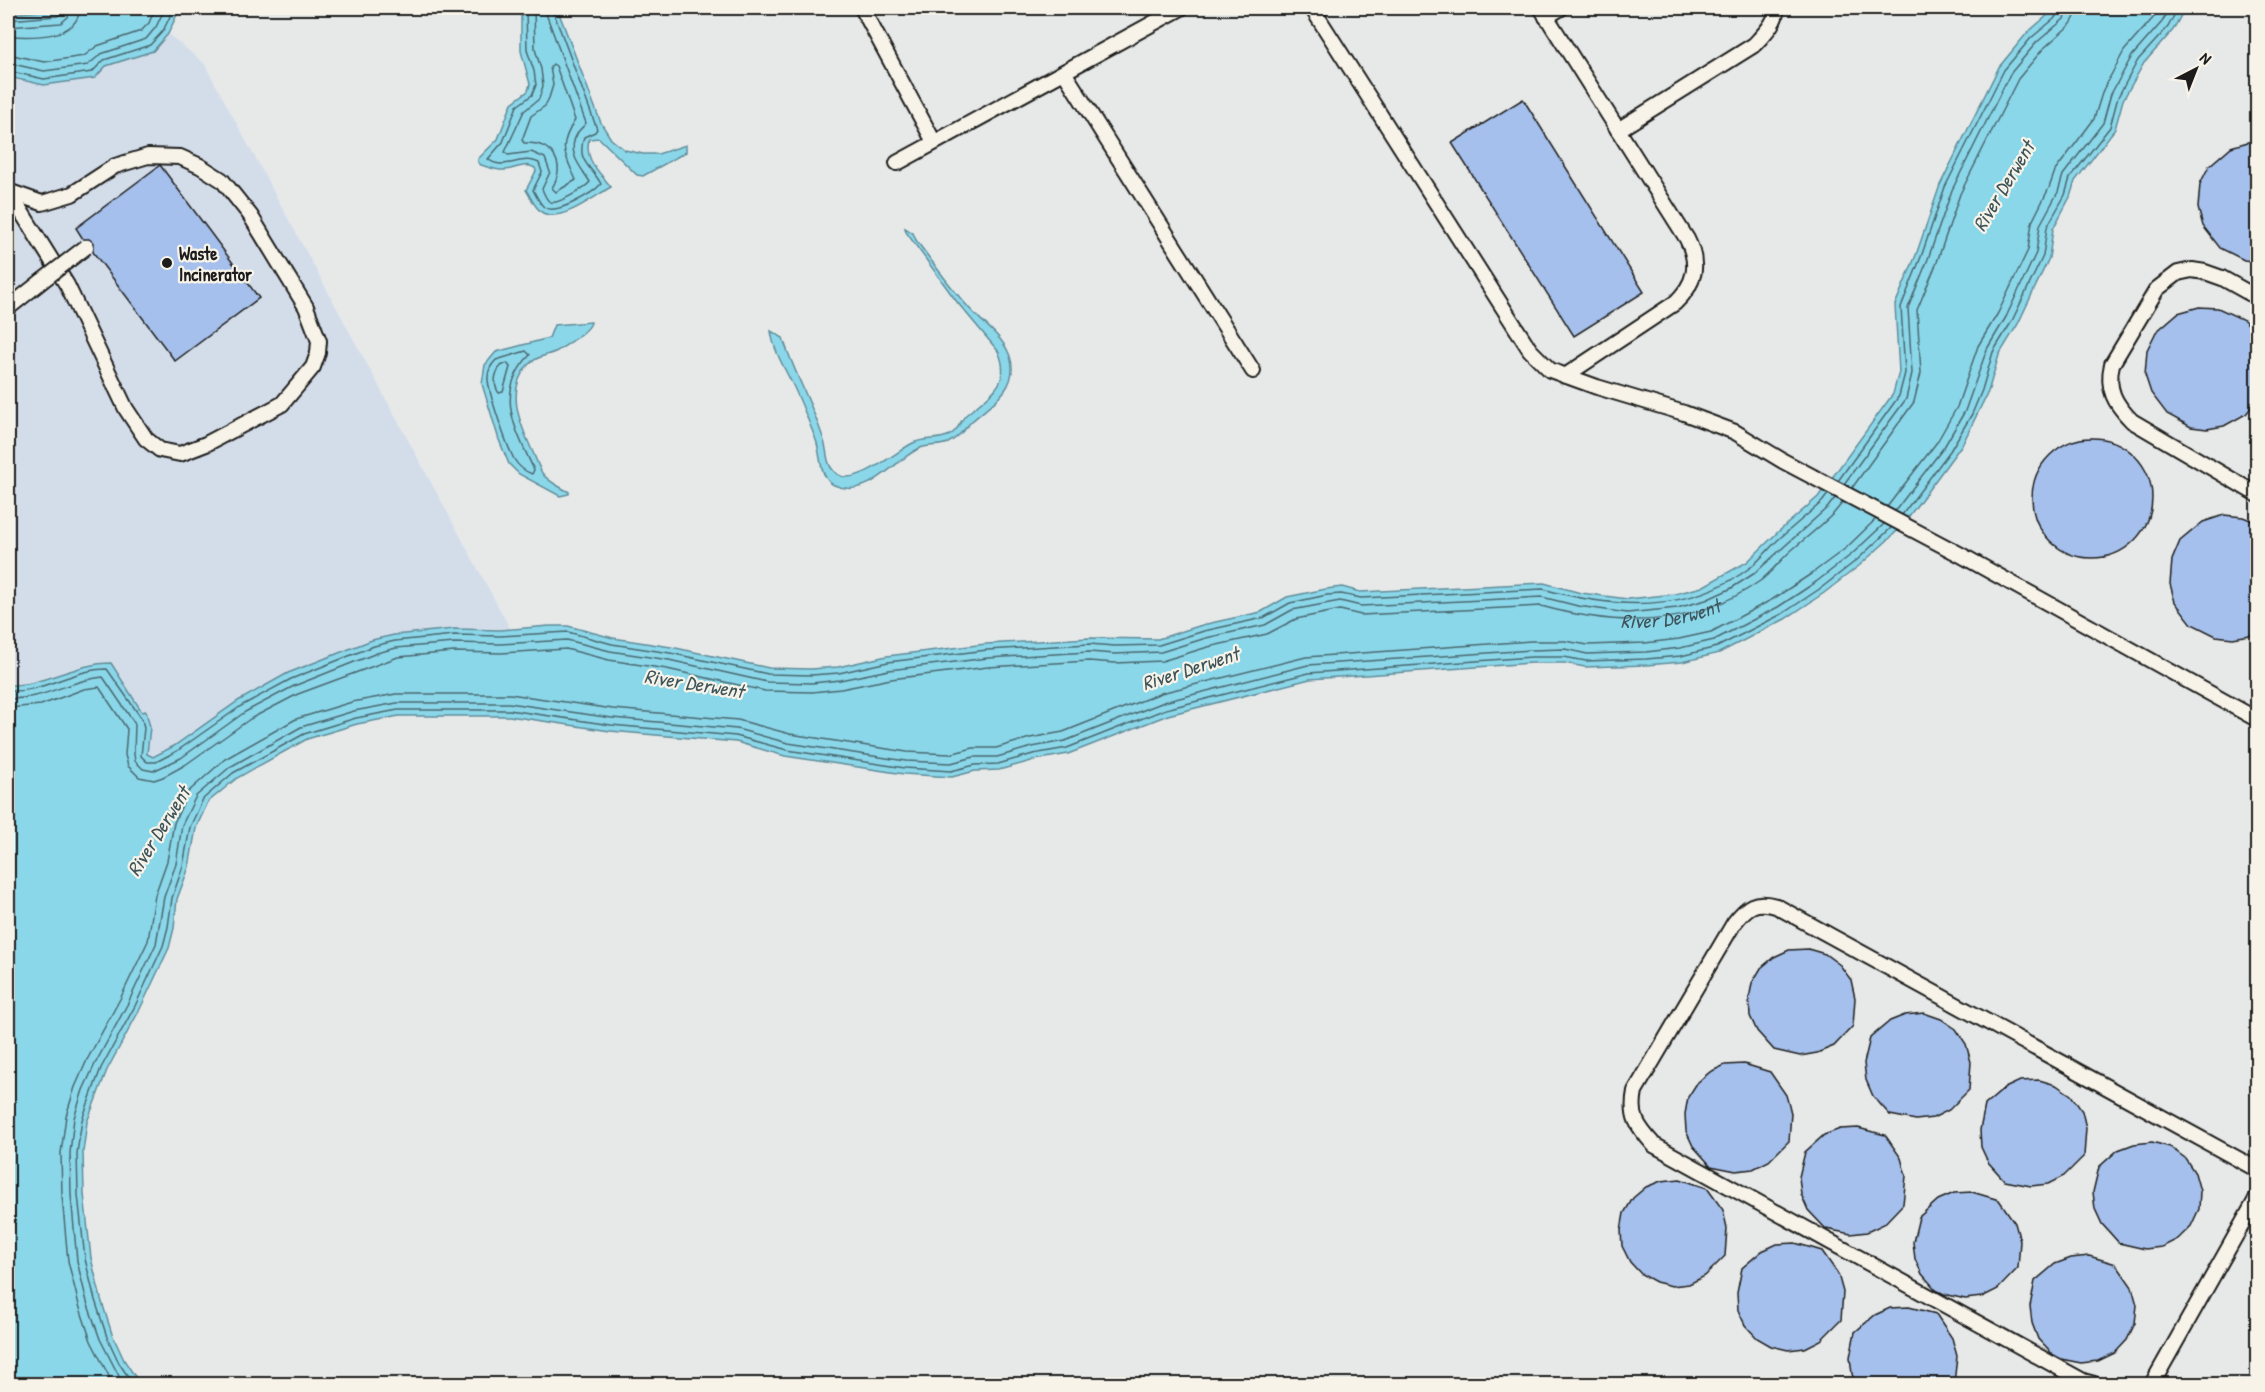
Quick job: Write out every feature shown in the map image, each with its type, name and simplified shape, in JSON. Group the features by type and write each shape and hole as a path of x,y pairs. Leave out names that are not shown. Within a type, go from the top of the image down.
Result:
{"lane":[{"path":"862,8 934,142"},
{"path":"897,163 1181,8"},
{"path":"1312,8 1530,350 1550,370 1597,387 1684,413 1735,432 1783,461 2256,715"},
{"path":"1561,8 1544,12 1695,254 1693,275 1686,292 1675,303 1565,376"},
{"path":"1618,130 1754,45 1767,31 1778,8"},
{"path":"1064,72 1253,371"},
{"path":"148,156 180,158 200,166 222,180 250,215 306,307 319,341 313,367 282,404 206,444 180,454 160,450 146,439 126,408 67,285 8,192 42,203 72,194 115,166 148,156"},
{"path":"8,308 86,247"},
{"path":"2258,298 2222,278 2205,272 2192,270 2178,273 2157,289 2112,364 2108,378 2118,407 2132,421 2258,495"},
{"path":"2094,1384 2072,1375 1654,1145 1641,1131 1633,1116 1635,1091 1734,922 1750,906 1762,902 1776,906 2258,1170"},
{"path":"2152,1384 2258,1196"}],"shaded area":[{"path":"168,34 204,63 511,630 454,629 394,635 372,640 288,673 251,693 174,746 153,757 147,755 150,727 145,712 143,713 111,663 78,668 36,683 8,685 8,79 44,85 95,78 106,66 153,51"}],"water":[{"path":"75,8 180,8 168,34 153,51 106,66 95,78 44,85 8,77 8,14"},
{"path":"521,8 557,8 601,123 611,139 625,150 643,154 658,154 686,145 686,152 643,176 637,175 599,138 589,139 591,160 611,187 568,212 550,215 538,209 526,190 536,171 535,168 524,166 503,170 481,165 478,159 498,139 512,103 528,91 530,84 521,51"},
{"name":"River Derwent","path":"2056,8 2185,8 2173,30 2144,63 2123,100 2115,129 2075,181 2070,197 2053,229 2049,258 2018,324 1999,355 1988,392 1963,443 1901,527 1860,565 1785,619 1719,653 1682,662 1646,665 1585,667 1564,663 1532,663 1310,679 1168,715 1068,754 999,770 975,771 952,777 904,774 785,756 736,742 610,731 509,716 399,716 357,724 307,739 237,778 208,802 196,828 189,867 177,899 169,948 107,1070 87,1122 83,1152 84,1194 91,1258 112,1334 124,1360 140,1384 8,1384 8,685 34,682 85,667 111,663 142,712 146,711 150,727 147,754 153,757 174,746 238,701 288,673 372,640 394,635 454,629 500,630 568,626 613,638 671,647 769,668 811,669 838,667 887,656 986,644 1089,638 1158,639 1202,625 1261,612 1287,597 1342,587 1360,592 1544,583 1581,593 1628,599 1675,594 1702,587 1747,562 1818,497 1893,394 1899,372 1895,305 1916,255 1940,185 1999,67 2027,33"},
{"path":"905,228 913,233 962,300 1004,345 1011,360 1010,380 1001,395 952,441 918,449 869,484 858,488 834,485 829,482 823,471 816,440 800,400 778,356 771,331 783,338 820,428 830,467 837,474 845,477 864,473 916,442 950,435 967,414 996,388 1001,380 1002,362 998,351 957,302"},
{"path":"591,322 582,333 557,351 531,362 521,374 516,395 522,427 542,473 551,482 569,492 569,494 560,496 519,474 509,464 499,440 482,384 485,365 496,352 549,338 554,325"}],"building":[{"path":"1523,99 1644,292 1574,336 1452,143"},
{"path":"2258,139 2258,262 2244,260 2220,248 2203,226 2198,208 2200,184 2209,166 2231,147"},
{"name":"Waste Incinerator","path":"160,165 259,298 175,361 93,252 93,242 83,239 76,228"},
{"path":"2199,307 2218,308 2244,320 2258,334 2258,399 2246,414 2224,426 2207,429 2191,427 2167,414 2151,393 2145,375 2147,350 2156,332 2178,313"},
{"path":"2092,438 2115,442 2135,455 2148,475 2152,498 2148,521 2135,541 2115,554 2092,558 2069,554 2049,541 2036,521 2032,498 2036,475 2049,455 2069,442"},
{"path":"2224,515 2243,517 2258,523 2258,631 2233,638 2216,636 2192,624 2175,602 2170,584 2172,560 2180,541 2203,522"},
{"path":"1808,949 1825,954 1840,965 1851,980 1855,998 1853,1026 1834,1046 1817,1053 1800,1056 1774,1050 1757,1031 1750,1016 1749,999 1752,983 1761,968 1774,957 1789,950"},
{"path":"1924,1013 1941,1019 1956,1029 1966,1044 1971,1062 1969,1090 1949,1110 1933,1118 1916,1120 1890,1115 1873,1096 1866,1080 1864,1063 1870,1038 1890,1021 1905,1015"},
{"path":"1744,1064 1770,1072 1786,1095 1791,1113 1789,1141 1769,1161 1753,1169 1736,1171 1711,1166 1693,1146 1686,1131 1685,1114 1688,1097 1697,1083 1710,1072 1725,1065"},
{"path":"2039,1080 2056,1085 2071,1095 2082,1111 2086,1128 2084,1156 2064,1176 2048,1184 2031,1186 2005,1181 1988,1162 1981,1147 1980,1130 1985,1105 2005,1088 2020,1081"},
{"path":"1858,1128 1885,1135 1901,1158 1906,1176 1903,1204 1884,1224 1867,1232 1851,1234 1826,1229 1808,1210 1801,1194 1799,1177 1805,1152 1824,1135 1840,1129"},
{"path":"2152,1142 2170,1147 2185,1158 2195,1173 2200,1191 2199,1209 2191,1226 2178,1239 2162,1247 2145,1249 2119,1243 2102,1224 2095,1209 2093,1192 2099,1167 2118,1150 2134,1144"},
{"path":"1680,1179 1707,1188 1723,1210 1727,1228 1725,1256 1705,1276 1689,1284 1672,1286 1656,1282 1641,1274 1630,1262 1622,1246 1621,1230 1624,1213 1633,1198 1646,1187 1661,1181"},
{"path":"1972,1192 1999,1200 2015,1223 2020,1241 2018,1268 1998,1289 1982,1297 1965,1299 1936,1290 1922,1274 1915,1259 1913,1242 1919,1217 1938,1200 1954,1193"},
{"path":"1795,1243 1822,1251 1838,1274 1843,1292 1841,1320 1821,1340 1805,1348 1788,1350 1771,1346 1757,1338 1745,1325 1738,1310 1737,1293 1742,1268 1762,1251 1777,1244"},
{"path":"2089,1256 2116,1264 2132,1287 2137,1305 2135,1323 2127,1340 2115,1353 2098,1361 2081,1363 2061,1359 2052,1354 2038,1339 2032,1323 2030,1306 2035,1281 2055,1264 2071,1258"},
{"path":"1909,1307 1936,1314 1952,1338 1957,1356 1954,1384 1856,1384 1850,1357 1855,1332 1875,1315 1890,1308"}],"place":[{"name":"Waste Incinerator","path":"167,263"}]}
